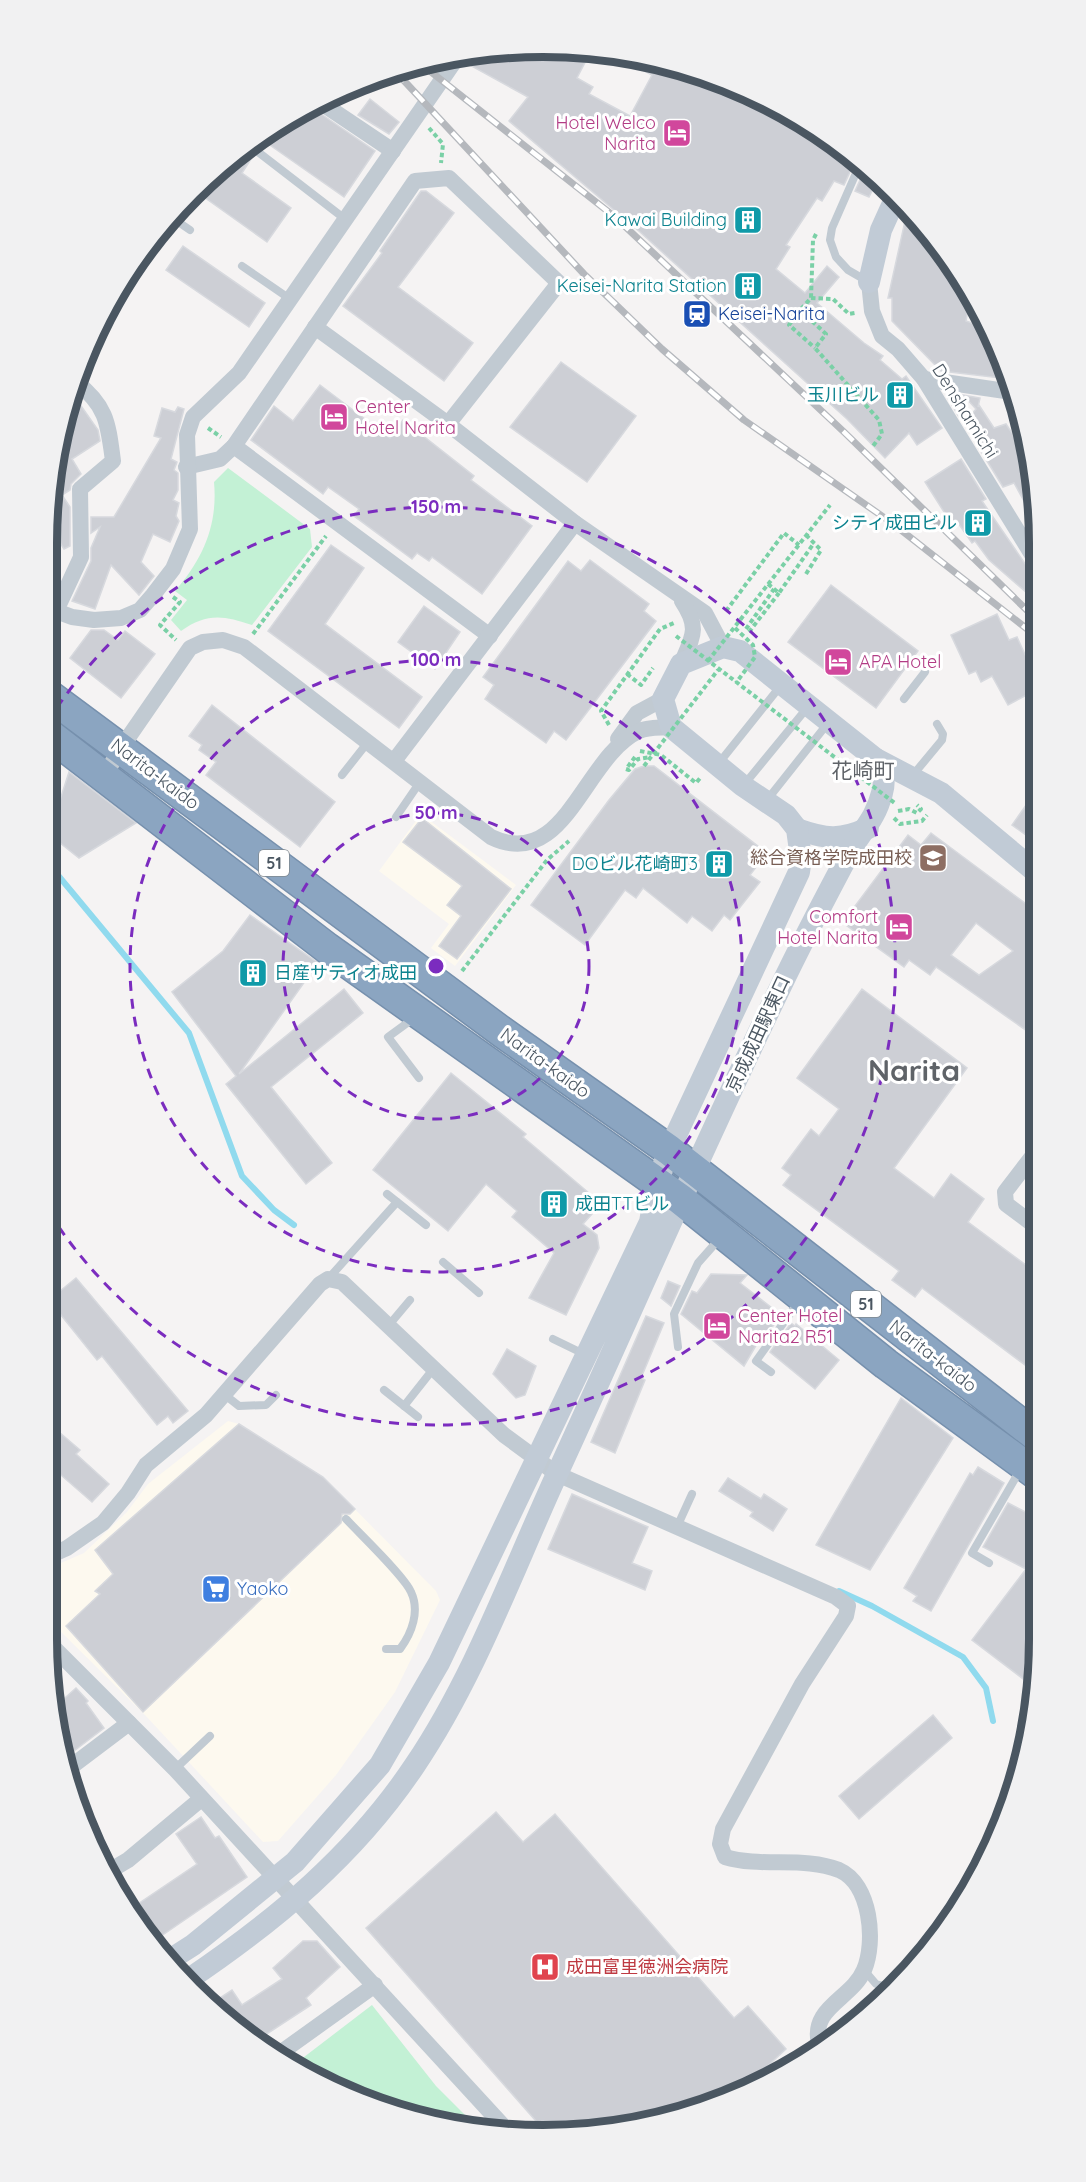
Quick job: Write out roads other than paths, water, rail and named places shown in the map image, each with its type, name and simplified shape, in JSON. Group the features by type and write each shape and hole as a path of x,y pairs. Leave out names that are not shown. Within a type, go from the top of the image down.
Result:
{"highway":[{"name":"Narita-kaido","path":"57,702 319,891 447,991 669,1150 1029,1430"},
{"name":"Narita-kaido","path":"57,742 327,948 668,1191 886,1364 1029,1469"}],"street":[{"path":"57,613 94,620 121,618 140,610 172,569 190,529 191,506 186,467 187,435 193,417 215,393 232,381 452,65"},
{"path":"328,107 393,151"},
{"path":"186,467 220,459 234,446 415,181 440,178 449,178 560,283 448,424"},
{"path":"869,282 881,230 892,205"},
{"name":"Denshamichi","path":"869,282 872,311 882,336 898,349 924,379 1029,551"},
{"path":"315,327 448,424 575,523 705,613 716,654"},
{"path":"924,379 1004,391"},
{"path":"57,600 81,557 80,489 113,461 108,426 94,396 83,387"},
{"path":"234,446 490,636"},
{"path":"394,761 575,523"},
{"path":"617,759 619,737 638,713 663,699 692,637 693,618 678,595"},
{"path":"103,778 188,651 203,642 212,640 223,640 244,647 490,837 504,843 524,845 551,832 640,730 670,727"},
{"path":"681,664 716,654 740,651 810,704 876,759 913,776 941,793 1029,866"},
{"path":"663,699 670,727 707,768 743,786 764,802 786,814 797,829 817,837 849,837 881,813 892,792 907,788 923,793 941,793"},
{"name":"京成成田駅東口","path":"668,1191 693,1170 827,894 852,847 881,813 884,783 883,773 876,759"},
{"name":"京成成田駅東口","path":"668,1191 669,1150 793,888 801,858 797,829"},
{"path":"1029,1161 1005,1192 1006,1204 1029,1221"},
{"path":"176,1956 276,1879 347,1805 380,1765 407,1722 472,1598 650,1222 668,1191"},
{"path":"193,1976 232,1950 296,1900 350,1848 387,1805 418,1762 444,1718 488,1628 557,1474 668,1191"},
{"path":"57,1552 103,1523 128,1493 146,1465 206,1415 320,1284 328,1279 342,1282 354,1300 389,1325 434,1368 450,1377 504,1435 535,1461 557,1474 836,1597 848,1606 846,1616 802,1684 729,1819 720,1844 725,1857 741,1862 812,1865 846,1873 857,1885 866,1908 868,1951 864,1970 852,1989 823,2013 817,2028 818,2039"},
{"path":"57,1651 174,1769 500,2123"},
{"path":"74,1765 129,1723"},
{"path":"114,1868 128,1860 201,1799"},
{"path":"284,2050 375,1985"}],"lane":[{"path":"256,151 345,219"},
{"path":"857,173 832,228 830,240 836,257 848,270 869,282"},
{"path":"179,222 190,230"},
{"path":"242,266 290,299"},
{"path":"904,699 925,672"},
{"path":"707,768 783,683"},
{"path":"743,786 810,704"},
{"path":"764,802 831,721"},
{"path":"913,776 942,740 943,734 937,724"},
{"path":"342,776 368,742"},
{"path":"396,817 420,782"},
{"path":"418,1078 388,1037 419,1014"},
{"path":"387,1194 426,1225"},
{"path":"328,1279 397,1202"},
{"path":"678,1347 674,1314 698,1263 724,1234"},
{"path":"443,1262 479,1293"},
{"path":"771,1372 756,1361 802,1297"},
{"path":"389,1325 410,1300"},
{"path":"553,1339 586,1355"},
{"path":"404,1406 434,1368"},
{"path":"384,1390 418,1417"},
{"path":"225,1395 239,1406 266,1405 276,1395"},
{"path":"989,1563 972,1553 1029,1473"},
{"path":"677,1527 692,1494"},
{"path":"346,1519 411,1591 416,1611 408,1639 400,1648 386,1649"},
{"path":"174,1769 210,1736"},
{"path":"864,1970 876,1984 884,1986"}],"waterway":[{"path":"57,874 189,1033 242,1176 274,1210 294,1225"},
{"path":"839,1591 872,1606 963,1657 986,1688 993,1721"}],"railway":[{"path":"430,71 615,217 844,432 1029,612"},
{"path":"402,79 584,274 662,349 744,420 892,523 1029,631"}],"place":[{"name":"Hotel Welco Narita","path":"677,133"},
{"name":"Kawai Building","path":"748,220"},
{"name":"Keisei-Narita Station","path":"748,286"},
{"name":"Keisei-Narita","path":"697,314"},
{"name":"玉川ビル","path":"900,395"},
{"name":"Center Hotel Narita","path":"334,417"},
{"name":"シティ成田ビル","path":"978,523"},
{"name":"APA Hotel","path":"838,662"},
{"name":"総合資格学院成田校","path":"933,858"},
{"name":"DOビル花崎町3","path":"719,864"},
{"name":"Comfort Hotel Narita","path":"899,927"},
{"name":"日産サティオ成田","path":"253,973"},
{"name":"成田TTビル","path":"554,1204"},
{"name":"Center Hotel Narita2 R51","path":"717,1326"},
{"name":"Yaoko","path":"216,1589"},
{"name":"成田富里徳洲会病院","path":"545,1967"}],"district":[{"name":"花崎町","path":"863,771"},
{"name":"Narita","path":"914,1071"}]}
